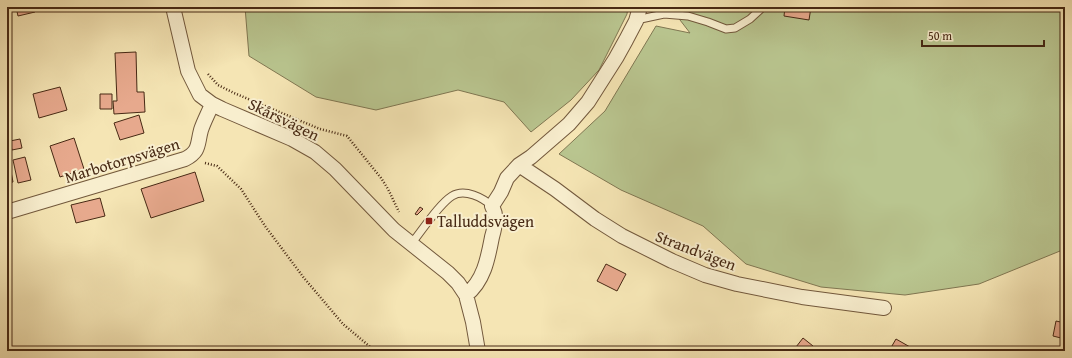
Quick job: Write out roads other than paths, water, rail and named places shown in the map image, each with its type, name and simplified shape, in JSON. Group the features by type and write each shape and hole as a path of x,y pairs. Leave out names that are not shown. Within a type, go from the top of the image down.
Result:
{"street":[{"name":"Skårsvägen","path":"173,7 188,71 200,94 212,104 292,139 315,152 335,169 394,230 448,273 458,283 466,295"},
{"path":"478,351 466,295 477,284 487,260 496,216 492,206 502,192 507,178 519,165 531,157 569,124 588,102 616,58 638,14"},
{"name":"Marbotorpsvägen","path":"7,212 192,156 197,150 201,131 212,104"},
{"name":"Strandvägen","path":"519,165 555,189 595,219 622,236 672,261 705,274 737,284 802,297 884,308"}],"lane":[{"path":"638,14 688,16 726,29 735,28 750,19 763,7"},
{"path":"411,244 443,204 453,195 468,194 476,196 485,200 492,206"}],"place":[{"name":"Talluddsvägen","path":"429,221"}]}
